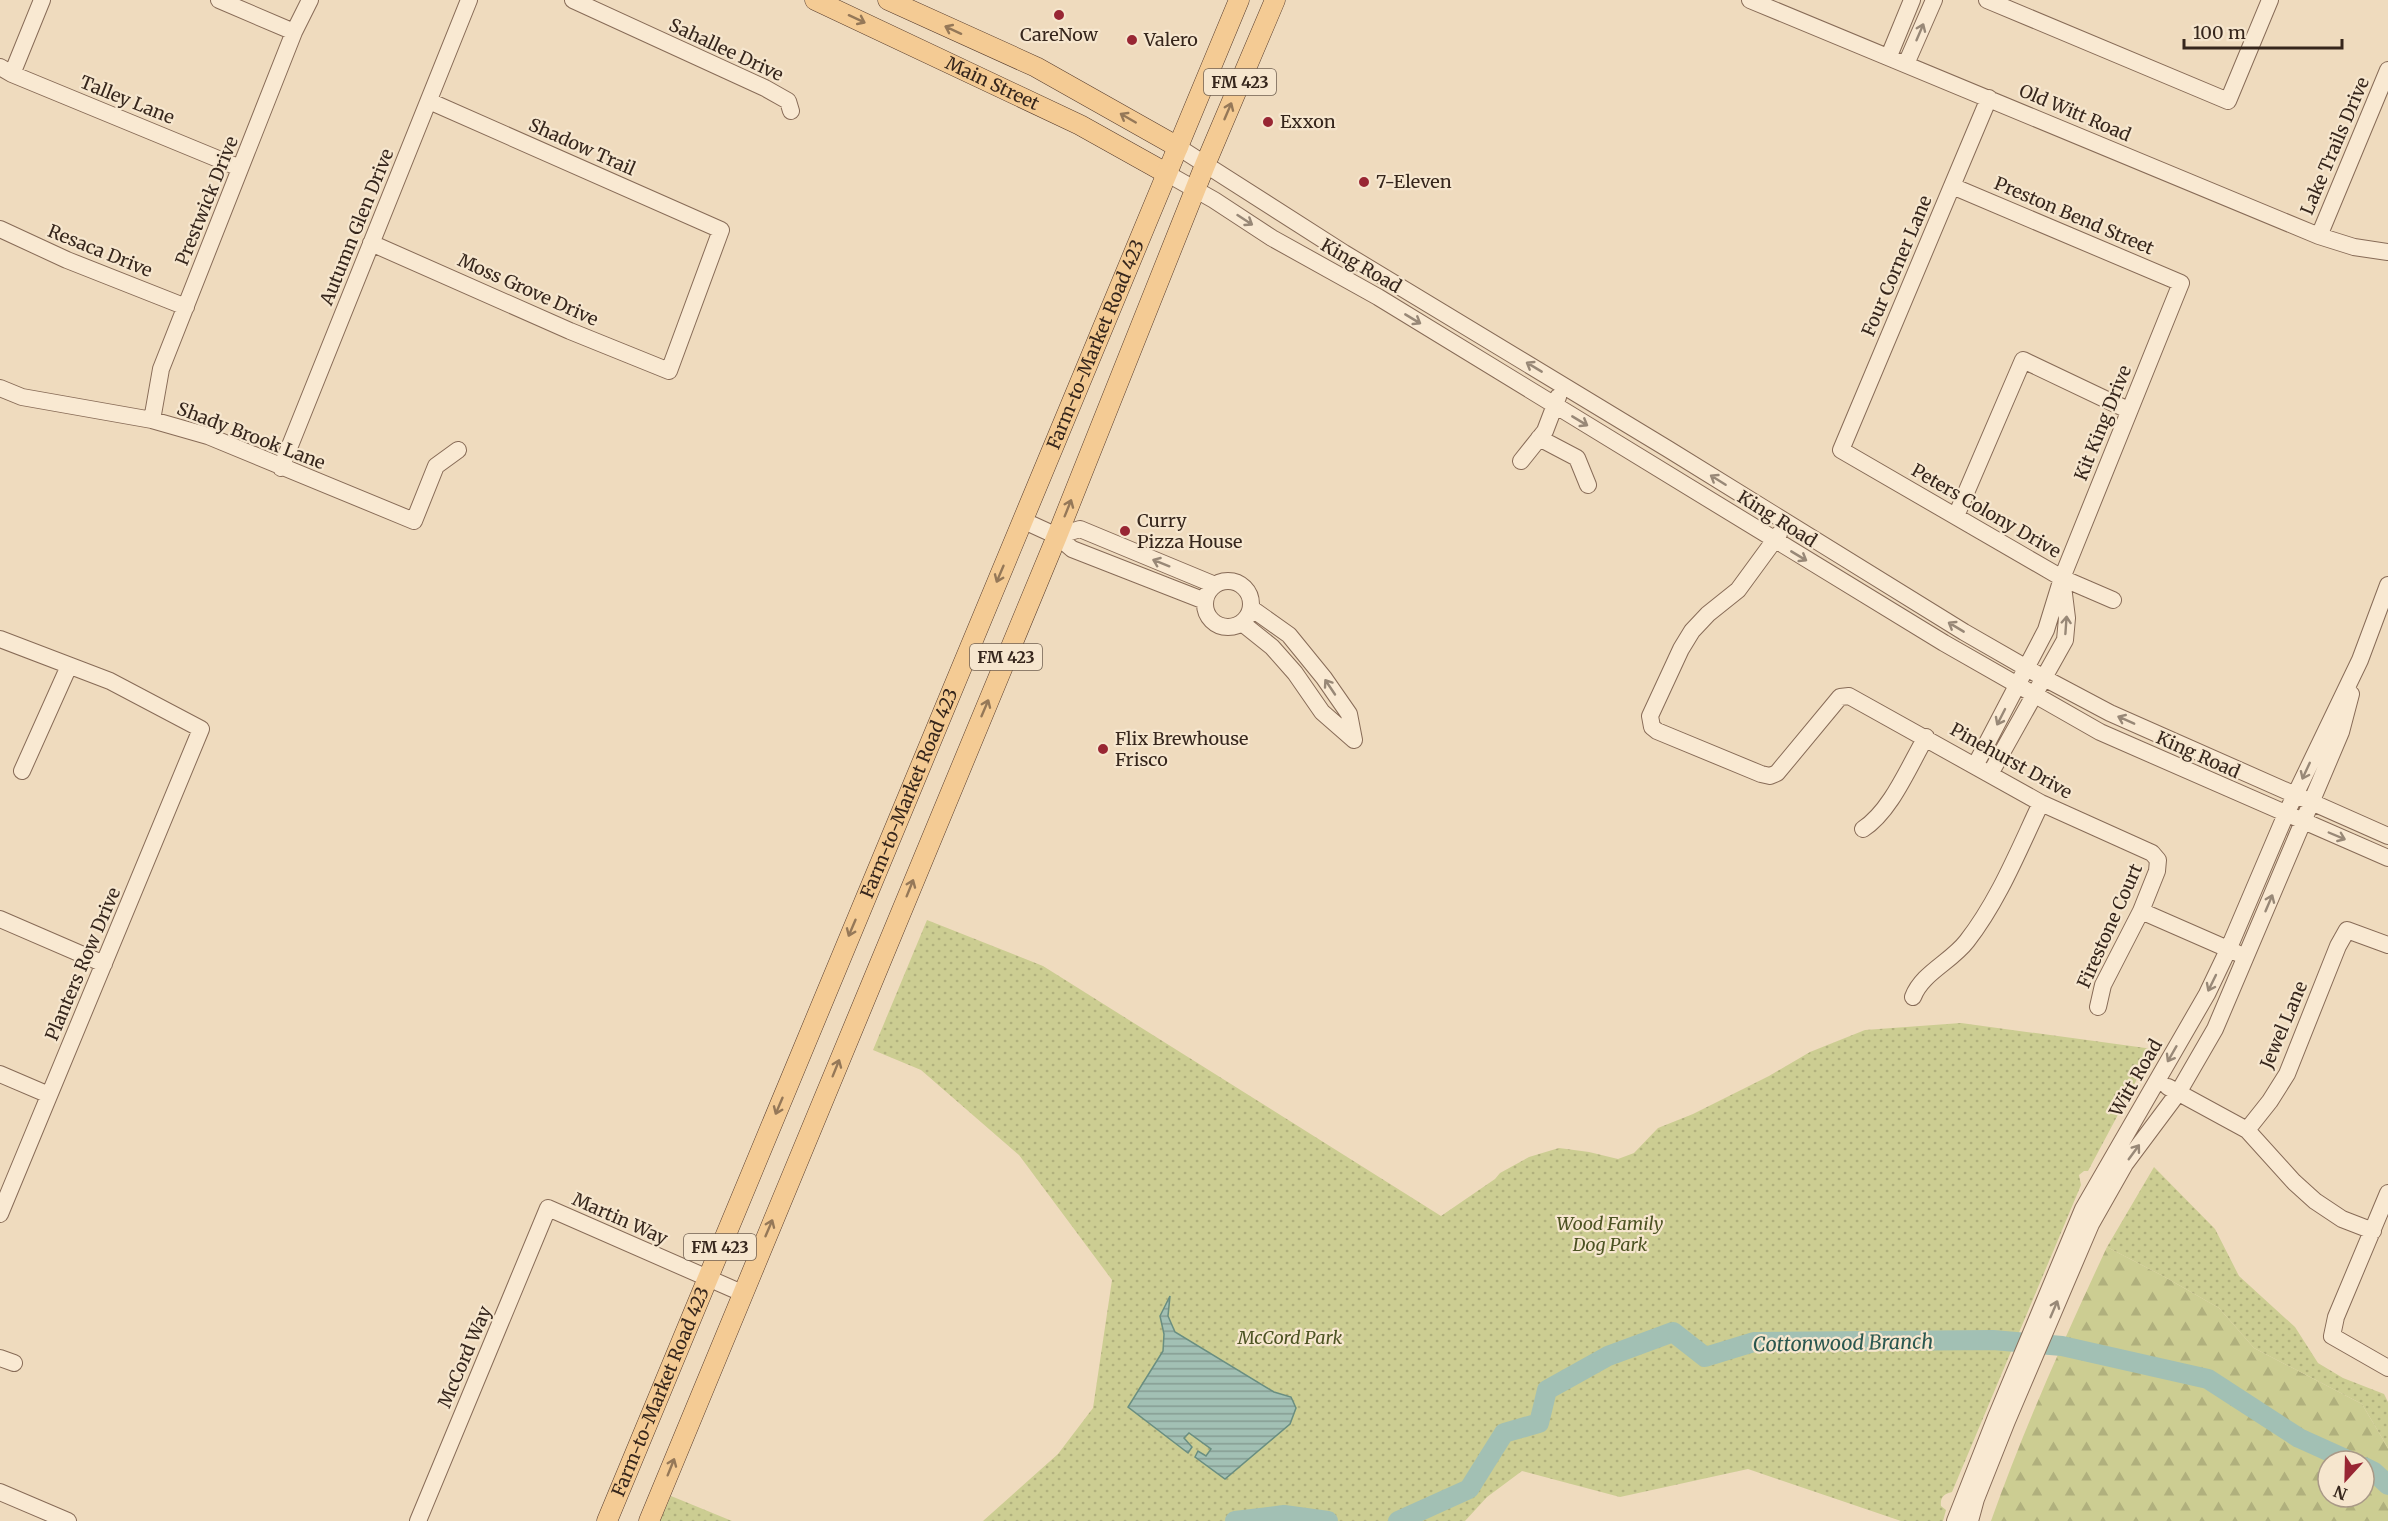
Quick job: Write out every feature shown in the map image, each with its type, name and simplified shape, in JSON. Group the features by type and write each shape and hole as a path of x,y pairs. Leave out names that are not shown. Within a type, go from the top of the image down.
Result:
{"main road":[{"name":"Main Street","path":"815,0 1080,125 1166,173"},
{"name":"Main Street","path":"888,0 1036,67 1178,147"},
{"name":"Farm-to-Market Road 423","path":"606,1521 1239,0"},
{"name":"Farm-to-Market Road 423","path":"649,1521 1057,536 1205,165 1275,0"}],"street":[{"path":"6,70 42,0"},
{"path":"219,0 294,32"},
{"name":"Prestwick Drive","path":"152,420 161,369 294,32 310,0"},
{"name":"Autumn Glen Drive","path":"281,468 469,0"},
{"name":"Sahallee Drive","path":"573,0 765,88 788,101 791,111"},
{"name":"Old Witt Road","path":"1750,0 2319,236 2354,247 2388,252"},
{"path":"1889,56 1912,0"},
{"path":"1906,64 1934,0"},
{"path":"1987,0 2228,101 2270,0"},
{"name":"Talley Lane","path":"6,70 240,168"},
{"name":"Lake Trails Drive","path":"2319,236 2388,70"},
{"name":"Four Corner Lane","path":"1841,450 1989,98"},
{"name":"Shadow Trail","path":"429,101 720,230 669,371"},
{"name":"King Road","path":"1178,147 1344,253 1964,632 2044,678 2110,713 2388,836"},
{"name":"King Road","path":"1166,173 1553,404 1774,541 2100,732 2388,858"},
{"name":"Preston Bend Street","path":"1952,186 2181,283"},
{"name":"Resaca Drive","path":"0,229 67,260 186,307"},
{"name":"Moss Grove Drive","path":"371,243 570,331 669,371"},
{"path":"1334,273 1344,253"},
{"name":"Kit King Drive","path":"1983,770 2017,685 2046,630 2062,578 2181,283"},
{"path":"1956,516 2023,360 2128,410"},
{"path":"1521,461 1545,431 1553,404 1564,386"},
{"name":"Shady Brook Lane","path":"0,388 22,397 152,420 208,436 414,521 436,466 458,450"},
{"path":"1539,438 1577,458 1588,485"},
{"name":"Peters Colony Drive","path":"1841,450 2062,578 2114,600"},
{"path":"1022,520 1057,536 1072,549 1205,601"},
{"path":"1774,541 1785,523"},
{"path":"1057,536 1080,530 1215,585 1229,582 1242,587 1250,600 1246,616 1227,627 1213,622 1208,616 1205,601 1207,594 1215,585"},
{"name":"Pinehurst Drive","path":"1774,541 1738,591 1708,614 1692,631 1656,700 1650,716 1652,727 1709,753 1770,776 1777,772 1840,697 1845,695 1926,737 2041,803 2145,849 2158,860"},
{"name":"Kit King Drive","path":"1983,770 2034,695 2065,640 2067,618 2062,578"},
{"name":"Witt Road","path":"1955,1521 2083,1242 2096,1199 2157,1080 2207,993 2228,950 2286,814 2360,660 2388,585"},
{"path":"1246,616 1289,635 1324,678 1349,714 1354,740 1322,712 1295,673 1246,616"},
{"path":"0,639 69,666 21,771"},
{"name":"Witt Road","path":"2096,1199 2178,1093 2215,1029 2341,732 2360,660"},
{"name":"Planters Row Drive","path":"0,1214 201,729 110,681 69,666"},
{"path":"1863,829 1875,821 1884,809 1926,737"},
{"path":"1913,997 1917,986 1924,978 1942,966 1966,943 1984,916 2041,803"},
{"name":"Firestone Court","path":"2097,1007 2103,985 2141,911 2157,872 2158,860"},
{"path":"2141,911 2246,957"},
{"path":"0,920 104,964"},
{"name":"Jewel Lane","path":"2247,1130 2270,1101 2287,1074 2338,946 2347,930 2388,945"},
{"path":"0,1074 49,1095"},
{"path":"2157,1080 2247,1130 2294,1182 2315,1201 2342,1219 2373,1231"},
{"path":"2388,1194 2336,1317 2332,1336 2388,1368"},
{"name":"Martin Way","path":"548,1208 742,1293"},
{"name":"McCord Way","path":"418,1521 548,1208"},
{"name":"Witt Road","path":"1970,1521 2002,1419"},
{"path":"0,1492 68,1521"}],"green space":[{"name":"McCord Park","path":"927,920 1043,966 1441,1216 1495,1179 1500,1173 1529,1157 1559,1148 1618,1159 1634,1153 1658,1128 1693,1114 1769,1076 1810,1052 1865,1030 1961,1023 2153,1049 2088,1171 2079,1175 2081,1185 1952,1492 1942,1498 1941,1506 1946,1510 1943,1521 1901,1521 1748,1469 1620,1497 1522,1471 1487,1497 1465,1521 983,1521 1058,1454 1093,1408 1112,1280 1019,1155 921,1070 873,1050"},
{"path":"2154,1167 2215,1229 2239,1276 2295,1327 2318,1363 2343,1378 2384,1394 2388,1402 2388,1448 2362,1404 2254,1348 2219,1308 2107,1247"},
{"path":"2107,1247 2163,1276 2219,1308 2254,1348 2362,1404 2388,1448 2388,1521 1991,1521 2031,1417"},
{"path":"671,1496 732,1521 660,1521"}],"shaded area":[{"path":"1170,1296 1168,1316 1175,1332 1274,1392 1291,1397 1296,1408 1290,1424 1225,1479 1195,1457 1198,1451 1206,1456 1211,1449 1189,1433 1184,1438 1192,1447 1188,1453 1128,1407 1163,1351 1164,1334 1160,1316"}],"waterway":[{"name":"Cottonwood Branch","path":"1398,1521 1469,1489 1504,1433 1539,1423 1547,1390 1608,1356 1673,1332 1705,1357 1754,1342 1993,1340 2062,1346 2208,1379 2299,1438 2323,1449"},
{"name":"Cottonwood Branch","path":"2376,1474 2388,1485"},
{"name":"Cottonwood Branch","path":"1235,1521 1284,1515 1328,1521"}],"place":[{"name":"CareNow","path":"1059,15"},
{"name":"Valero","path":"1132,40"},
{"name":"Exxon","path":"1268,122"},
{"name":"7-Eleven","path":"1364,182"},
{"name":"Curry Pizza House","path":"1125,531"},
{"name":"Flix Brewhouse Frisco","path":"1103,749"}],"park label":[{"name":"Wood Family Dog Park","path":"1610,1234"}]}
